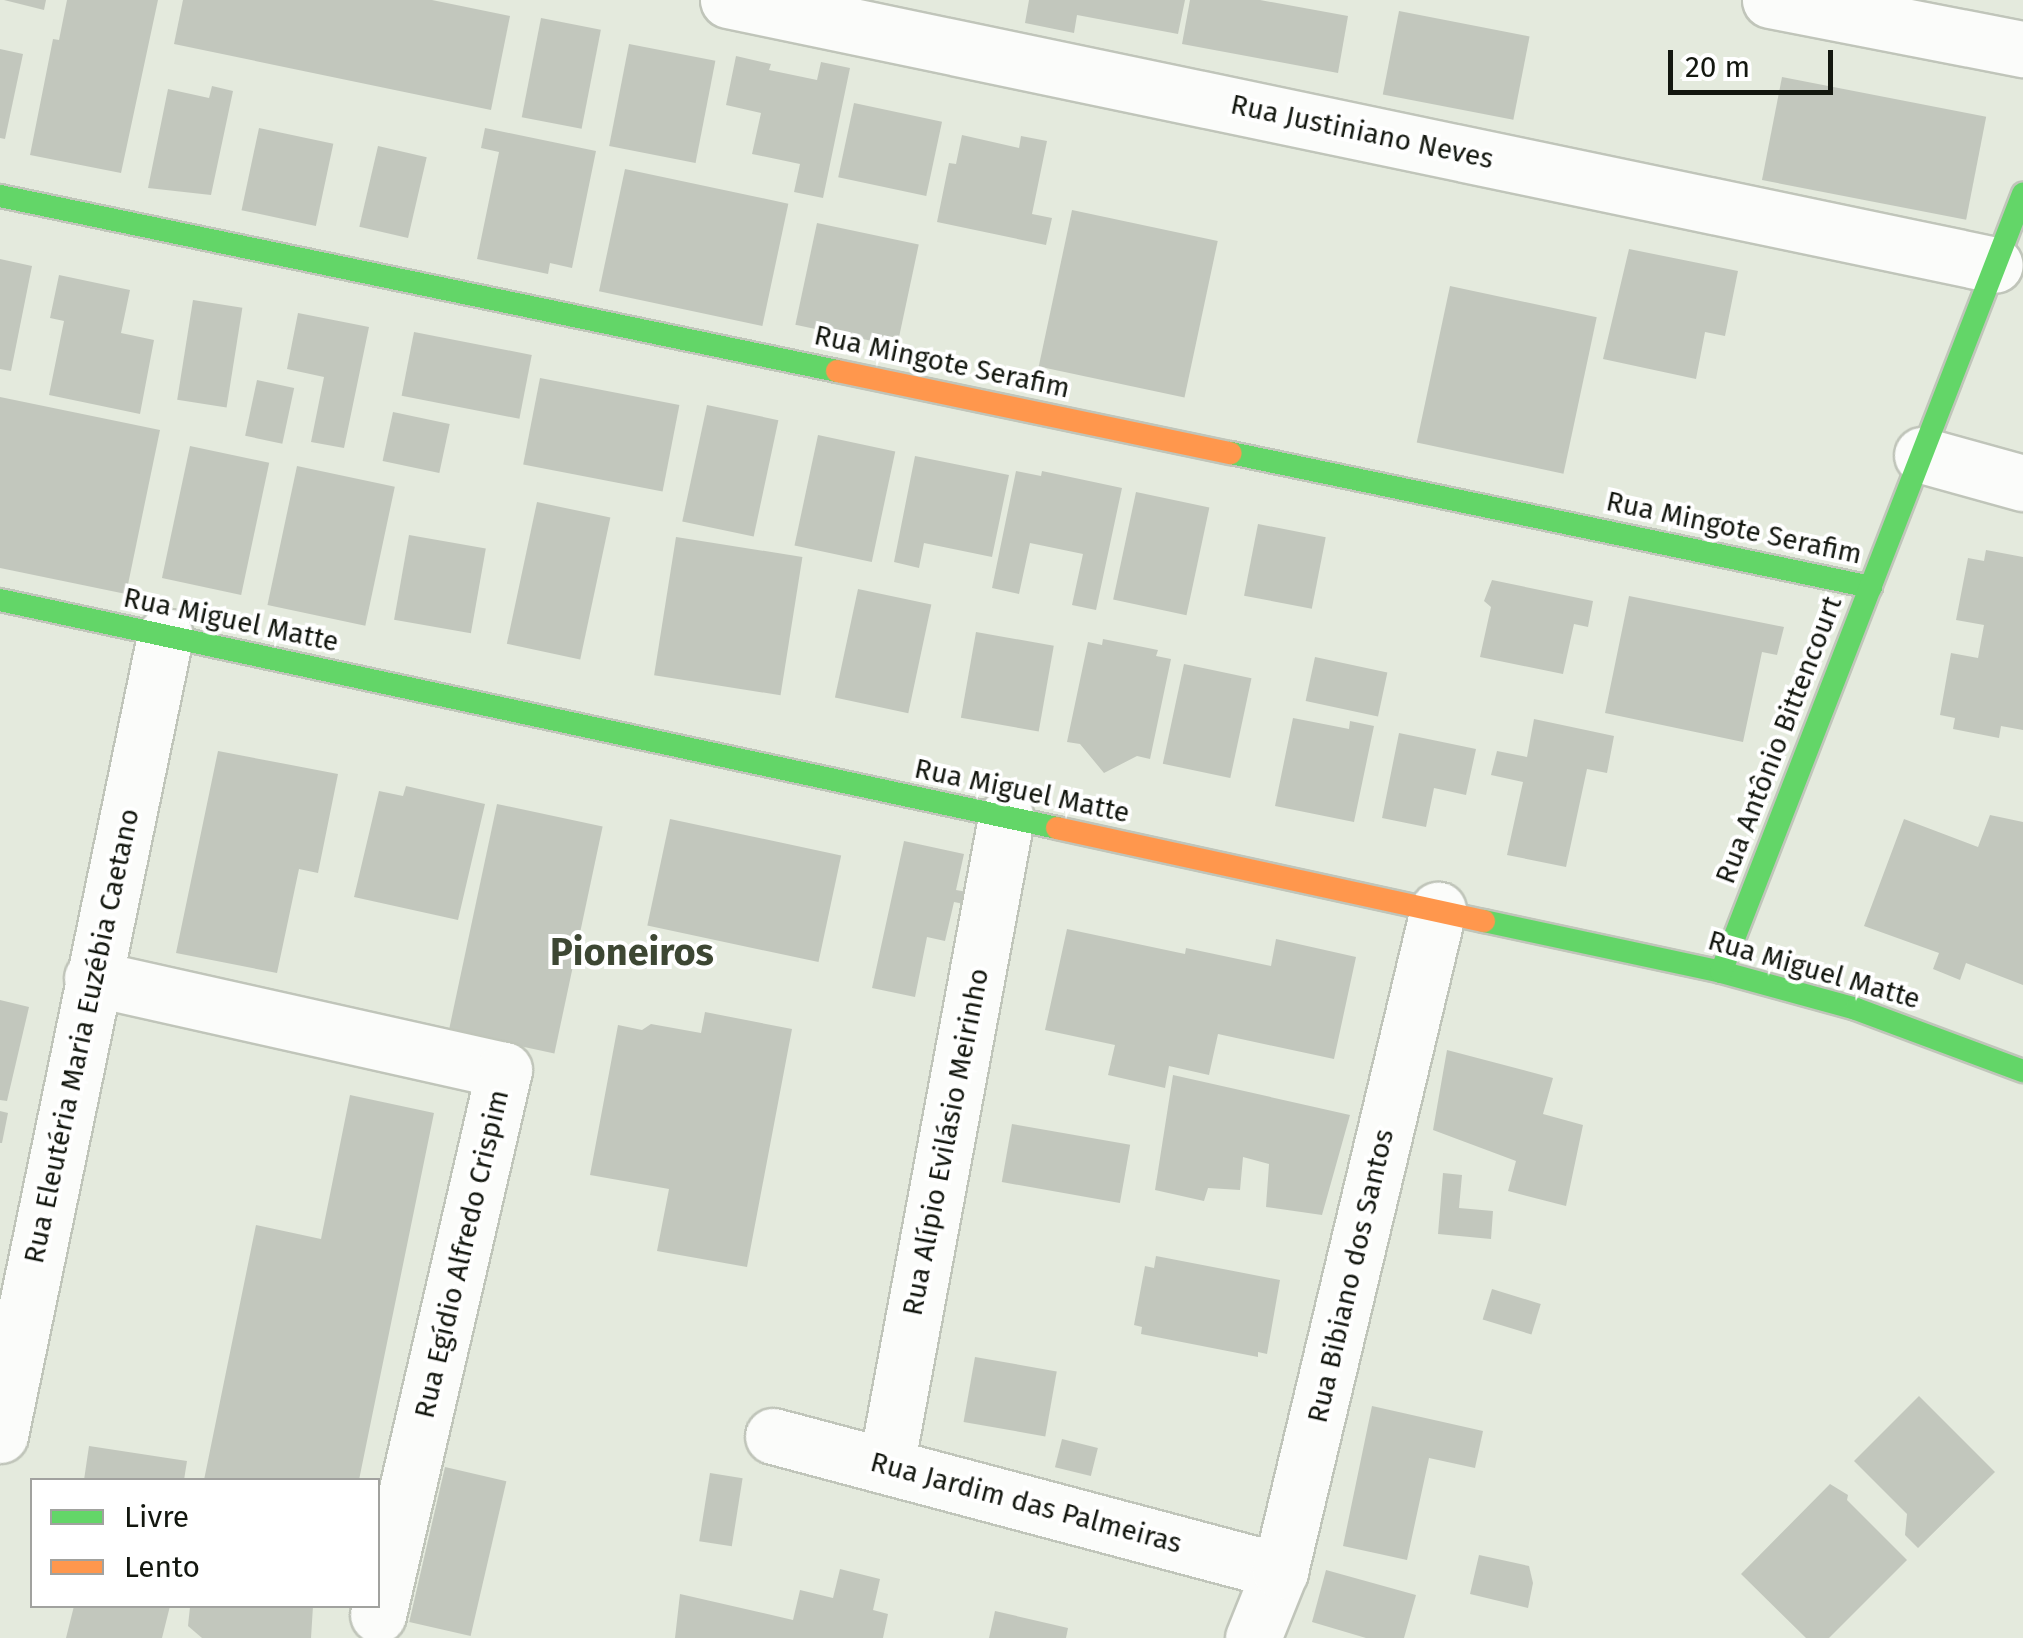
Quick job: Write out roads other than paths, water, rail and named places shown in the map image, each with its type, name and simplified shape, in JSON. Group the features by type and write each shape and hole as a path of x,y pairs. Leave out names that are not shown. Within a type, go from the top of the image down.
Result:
{"street":[{"name":"Rua Justiniano Neves","path":"728,0 1995,265"},
{"path":"1770,0 2023,49"},
{"name":"Rua Antônio Bittencourt","path":"1722,972 2023,194"},
{"name":"Rua Mingote Serafim","path":"0,196 1871,587"},
{"path":"1922,455 2023,483"},
{"name":"Rua Miguel Matte","path":"0,600 1722,972 1856,1009 2023,1072"},
{"name":"Rua Eleutéria Maria Euzébia Caetano","path":"0,1435 165,636"},
{"name":"Rua Alípio Evilásio Meirinho","path":"886,1466 1006,818"},
{"name":"Rua Bibiano dos Santos","path":"1253,1638 1280,1571 1438,910"},
{"name":"Rua Egídio Alfredo Crispim","path":"92,978 504,1070 380,1606"},
{"name":"Rua Jardim das Palmeiras","path":"773,1436 1280,1571"},
{"name":"Rua Egídio Alfredo Crispim","path":"378,1615 380,1608"}],"district":[{"name":"Pioneiros","path":"632,953"}]}
